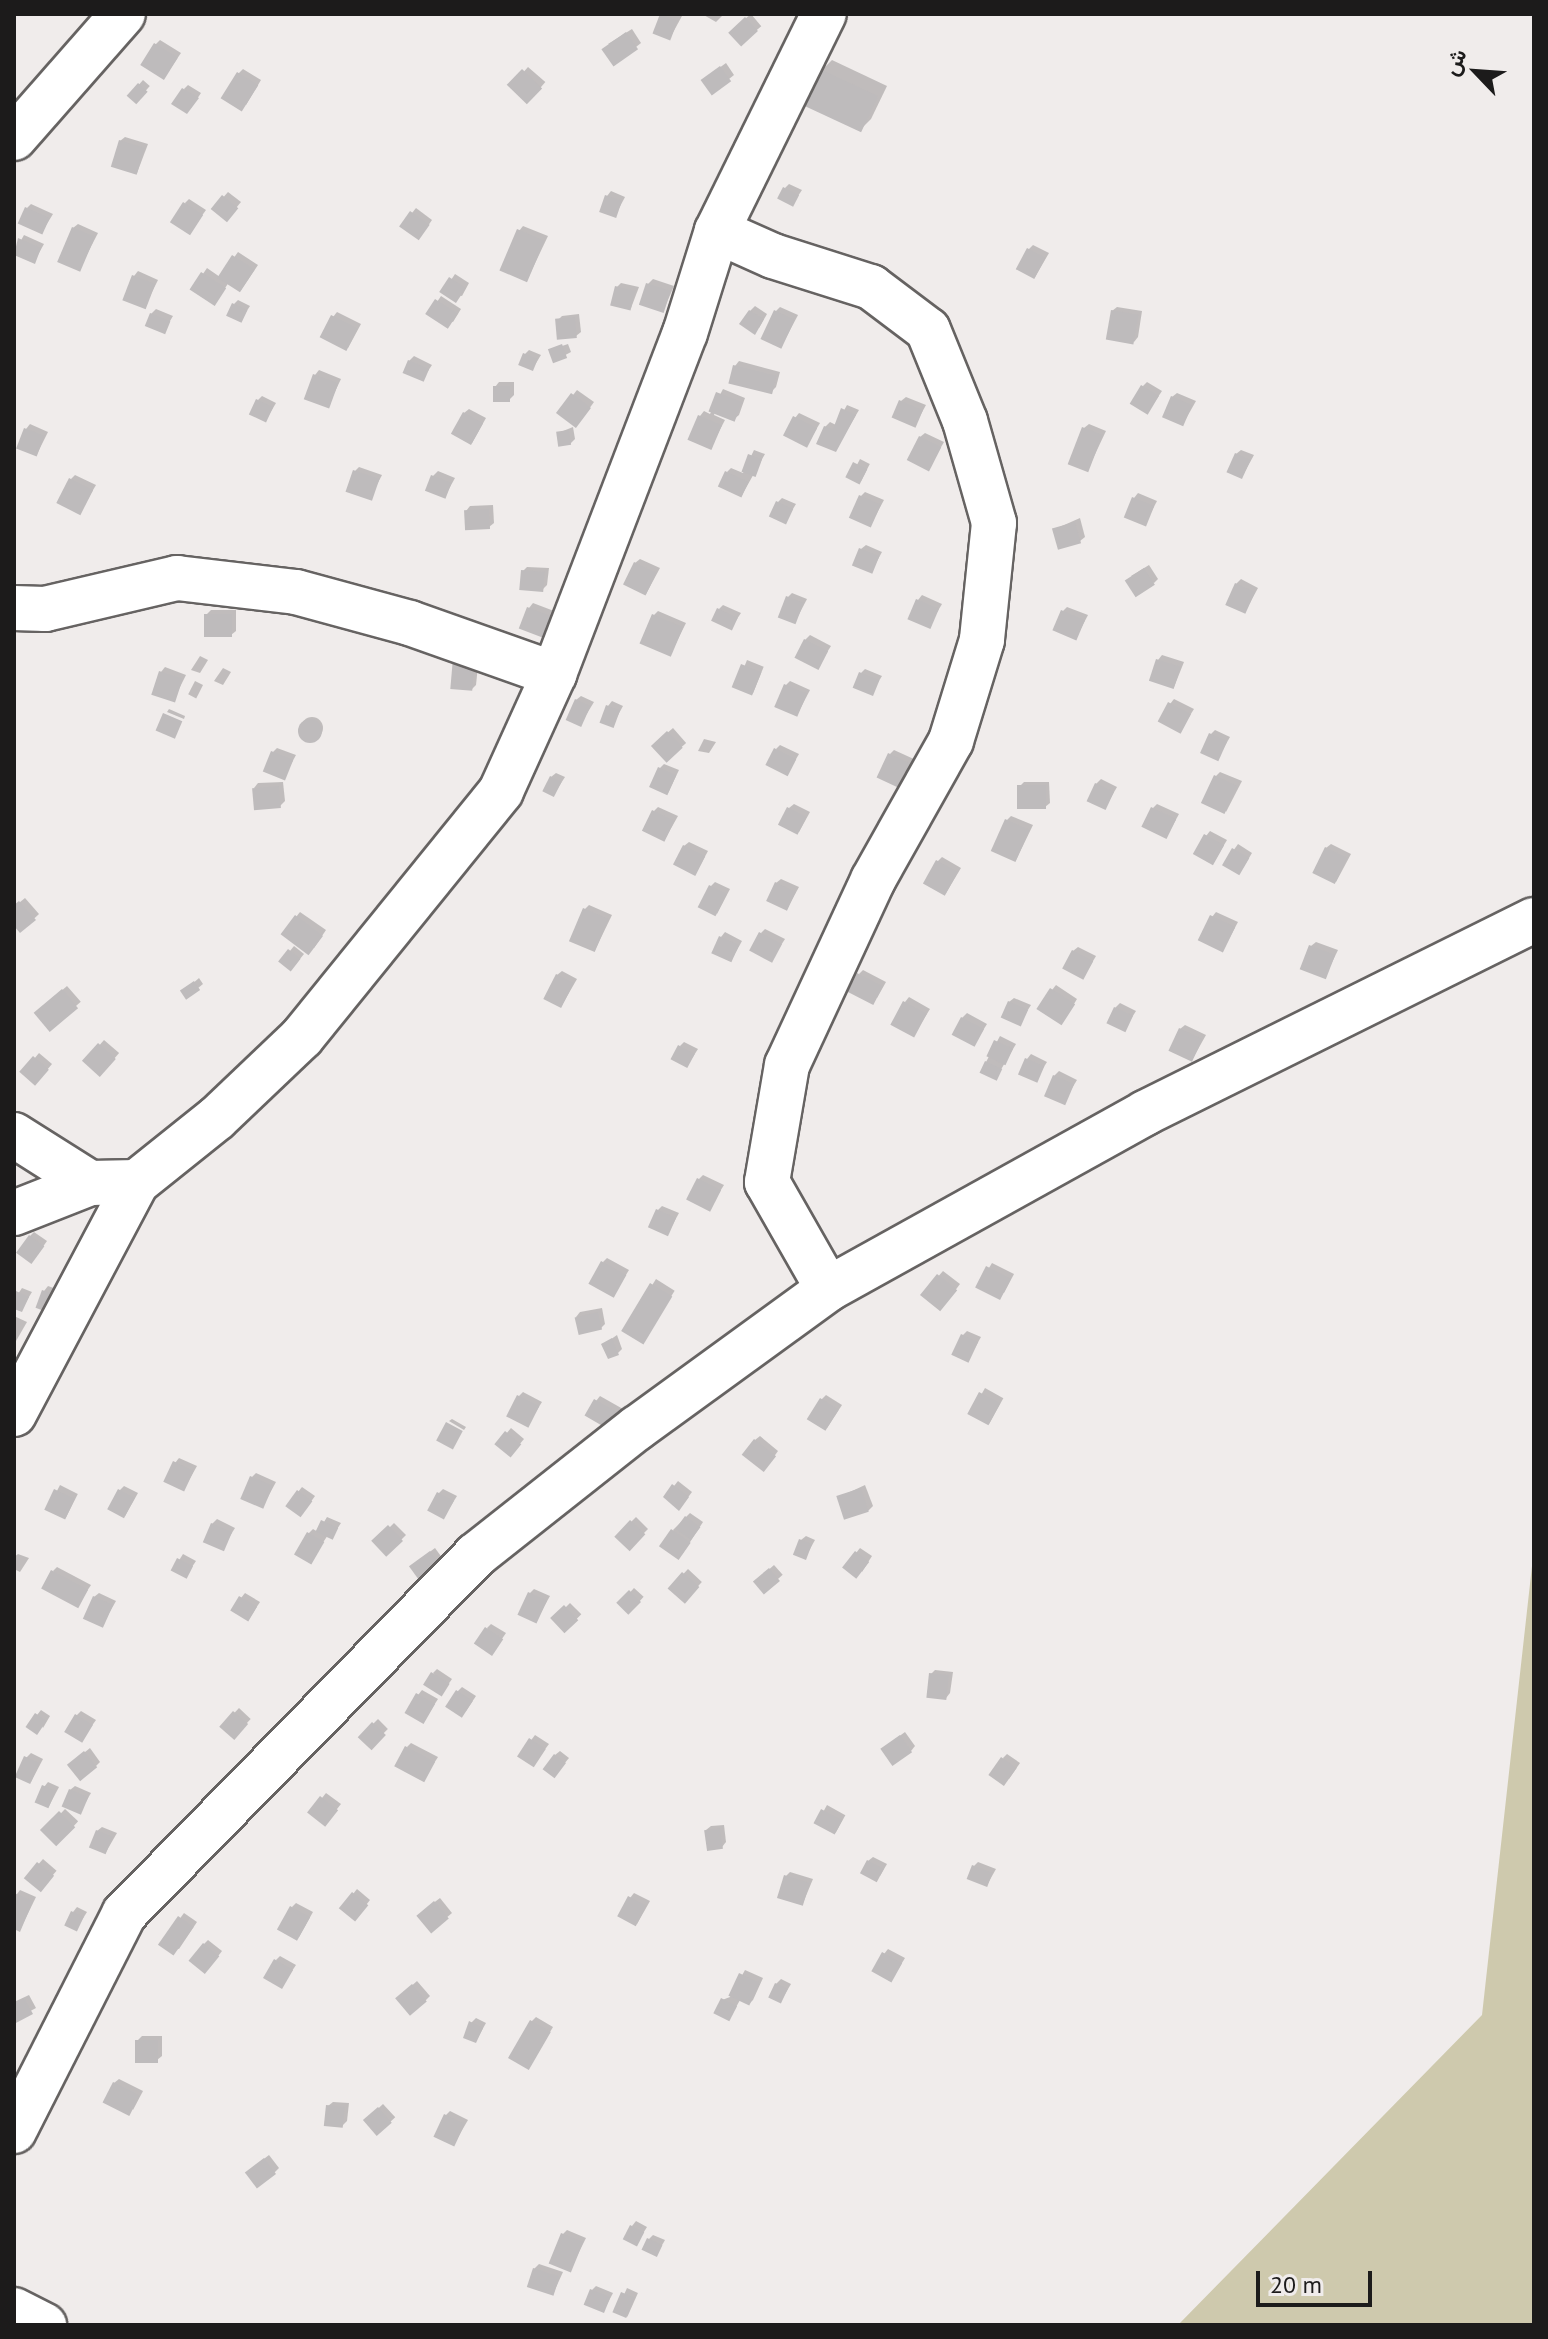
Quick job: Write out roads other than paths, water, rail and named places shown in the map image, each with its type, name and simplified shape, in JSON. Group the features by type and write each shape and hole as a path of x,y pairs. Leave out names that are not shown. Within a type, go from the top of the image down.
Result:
{"street":[{"path":"14,138 123,14"},
{"path":"14,1414 137,1182 217,1118 302,1037 501,791 554,674 685,333 717,231 824,14"},
{"path":"717,231 773,256 871,287 928,330 965,421 994,523 982,640 951,741 873,880 787,1065 767,1182 828,1289"},
{"path":"14,608 45,609 177,578 296,592 410,623 554,674"},
{"path":"14,2131 124,1914 476,1555 637,1428 828,1289 1145,1113 1534,920"},
{"path":"14,1135 90,1183"},
{"path":"14,1213 90,1183 137,1182"},
{"path":"14,2310 44,2325"}]}
